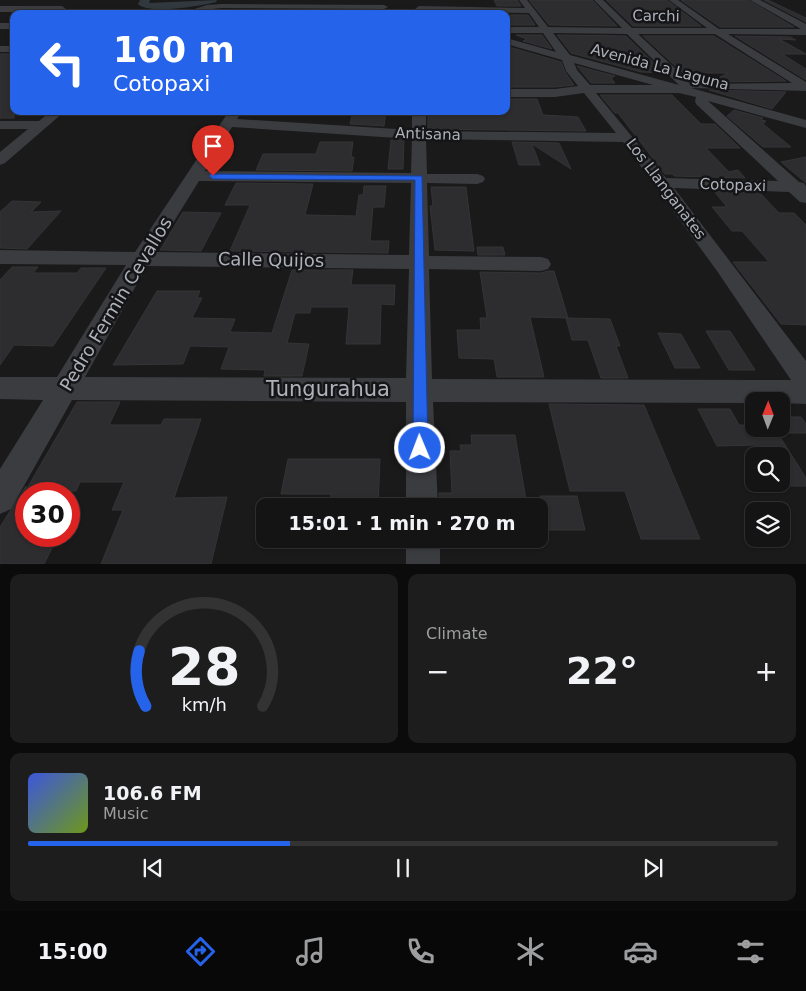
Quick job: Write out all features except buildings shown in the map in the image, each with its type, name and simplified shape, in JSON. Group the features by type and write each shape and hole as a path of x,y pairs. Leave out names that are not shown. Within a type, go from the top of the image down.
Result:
{"street":[{"path":"193,10 234,0"},
{"path":"207,7 388,8 360,0"},
{"name":"Los Llanganates","path":"523,0 567,59 572,71 627,138 724,266 806,381"},
{"path":"598,0 631,31 684,88"},
{"path":"673,0 718,32 806,87"},
{"path":"754,0 806,28"},
{"path":"419,8 494,10"},
{"path":"0,9 62,10"},
{"path":"510,10 532,11"},
{"name":"Carchi","path":"510,30 806,32"},
{"name":"Avenida La Laguna","path":"510,42 567,59 684,88 702,95 806,124"},
{"path":"524,58 567,59"},
{"path":"510,93 555,93 586,89 806,87"},
{"path":"702,95 702,101 802,191"},
{"path":"0,160 54,115"},
{"path":"419,115 419,390 422,498"},
{"name":"Antisana","path":"233,117 420,135 627,138"},
{"name":"Pedro Fermin Cevallos","path":"0,498 141,258 233,117"},
{"path":"0,125 42,125"},
{"path":"195,176 477,179"},
{"name":"Cotopaxi","path":"660,183 802,191"},
{"name":"Calle Quijos","path":"0,258 141,258 541,264"},
{"name":"Tungurahua","path":"0,388 806,392"},
{"path":"422,548 423,564"}],"waterway":[{"path":"145,0 143,4 147,6 189,4 212,0"}],"route":[{"path":"213,176 419,178 420,448"}]}
